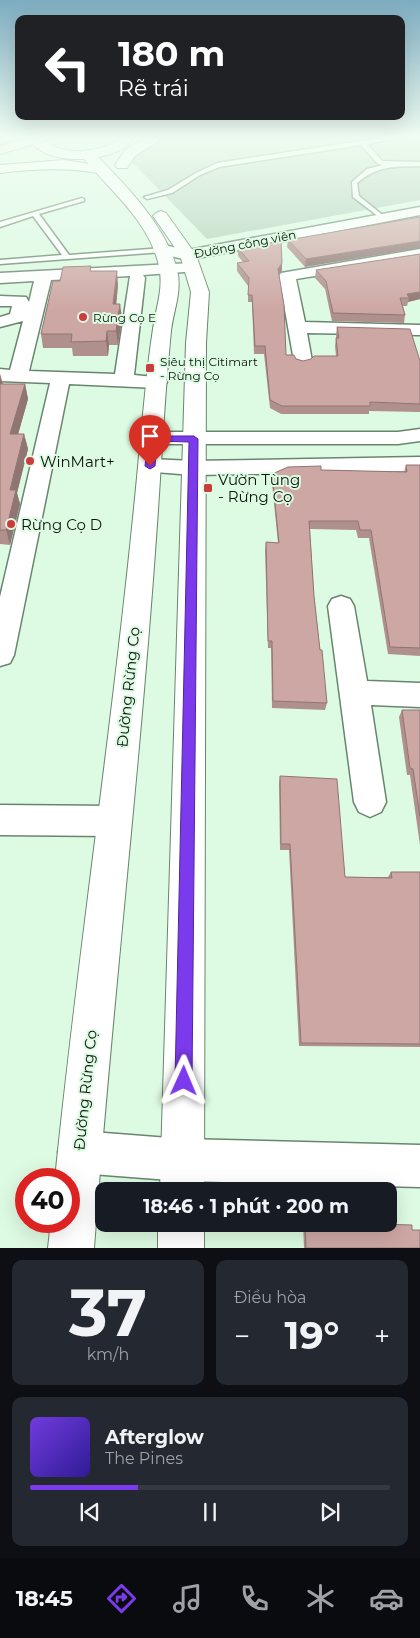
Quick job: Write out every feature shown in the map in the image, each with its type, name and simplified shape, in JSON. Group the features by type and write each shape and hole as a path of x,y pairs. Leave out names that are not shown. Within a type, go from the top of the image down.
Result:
{"main road":[{"path":"128,194 156,237 178,261 200,292 196,343 193,468 182,1176"},
{"path":"144,194 172,230 178,261"},
{"name":"Đường Rừng Cọ","path":"71,1248 79,1152 158,382 162,326 170,280 178,261"},
{"path":"181,1232 181,1248"}],"street":[{"name":"Đường công viên","path":"0,278 44,276 178,261 420,211"},
{"path":"303,361 287,276 420,254"},
{"path":"44,276 9,376 158,382"},
{"path":"124,380 137,278"},
{"path":"0,301 20,301 21,304 18,317 0,322"},
{"path":"420,315 418,315 420,324"},
{"path":"297,327 420,330"},
{"path":"0,655 60,378"},
{"path":"151,452 194,439 398,438 420,435"},
{"path":"420,443 420,451"},
{"path":"151,452 193,468 420,464"},
{"path":"341,606 370,802"},
{"path":"355,692 420,695"},
{"path":"0,820 113,821"},
{"path":"79,1152 182,1176 420,1166"}],"lane":[{"path":"356,194 356,197 383,218"},
{"path":"0,225 34,213 82,200"},
{"path":"34,213 67,257"},
{"path":"0,262 67,257 178,261"}],"green space":[{"path":"163,194 420,194 420,200 207,239"}],"building":[{"path":"420,217 420,241 306,259 288,240"},
{"path":"281,241 282,263 278,269 284,305 286,355 294,355 296,359 303,361 314,356 338,356 336,338 339,338 337,327 410,329 420,361 420,404 370,402 370,406 282,406 270,400 265,346 255,346 252,295 248,295 249,278 237,263 249,261 238,248"},
{"path":"420,254 420,292 407,294 409,298 400,298 405,315 333,313 326,281 316,270"},
{"name":"Rừng Cọ E","path":"91,266 90,271 117,271 113,304 120,304 116,331 107,331 106,341 71,342 72,334 41,334 53,281 60,281 63,267"},
{"path":"0,384 25,384 10,434 24,434 10,490 16,490 6,530 0,530"},
{"path":"406,465 420,465 420,648 390,647 371,530 360,530 358,521 309,521 314,596 327,703 273,701 272,641 268,641 266,542 279,543 272,474 288,467 321,466 321,470 407,472"},
{"path":"402,710 420,710 420,816 413,769 410,768"},
{"path":"280,776 337,779 345,877 392,878 391,872 420,872 420,1044 301,1043 290,844 281,844"},
{"path":"397,1225 412,1225 412,1230 420,1230 420,1248 306,1248 305,1232 397,1232"}],"place":[{"name":"Rừng Cọ E","path":"83,317"},
{"name":"Siêu thị Citimart - Rừng Cọ","path":"150,368"},
{"name":"WinMart+","path":"30,461"},
{"name":"Vườn Tùng - Rừng Cọ","path":"208,488"},
{"name":"Rừng Cọ D","path":"11,524"}],"route":[{"path":"150,466 152,438 194,439 184,1081"}]}
